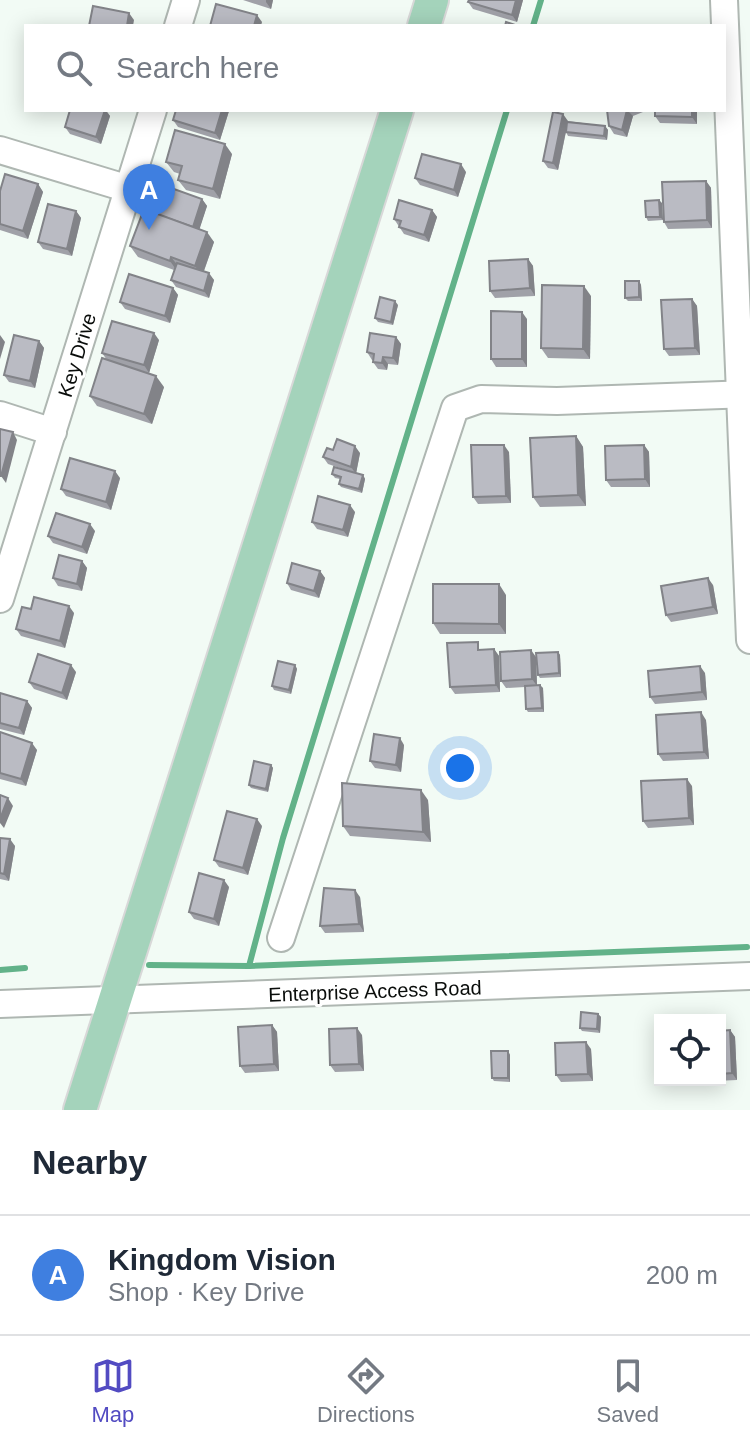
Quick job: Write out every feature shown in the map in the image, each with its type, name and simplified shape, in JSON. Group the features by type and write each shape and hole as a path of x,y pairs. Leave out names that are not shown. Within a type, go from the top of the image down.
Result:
{"main road":[{"path":"425,24 432,0"},
{"path":"80,1110 396,112"}],"street":[{"path":"179,24 186,0"},
{"path":"724,0 725,24"},
{"path":"726,38 745,395 750,640"},
{"name":"Key Drive","path":"0,599 152,112"},
{"path":"0,150 129,189"},
{"path":"281,938 455,408 481,399 557,401 745,395"},
{"path":"0,415 53,432"},
{"name":"Enterprise Access Road","path":"0,1004 750,976"}],"building":[{"path":"469,0 516,0 512,15"},
{"path":"216,4 257,15 255,24 211,24"},
{"path":"93,6 129,13 127,24 89,24"},
{"path":"69,112 104,112 96,137 65,127"},
{"path":"175,112 221,112 215,133 173,120"},
{"path":"553,112 563,114 553,163 543,161"},
{"path":"607,112 626,112 622,130 609,126"},
{"path":"655,112 692,112 692,117 655,116"},
{"path":"567,122 605,126 604,136 566,132"},
{"path":"175,130 225,144 213,189 178,180 182,166 166,162"},
{"path":"422,154 461,164 454,190 415,178"},
{"path":"5,174 38,184 23,231 0,224 0,191"},
{"path":"706,181 707,220 664,222 662,182"},
{"path":"160,184 202,199 193,227 150,212"},
{"path":"399,200 432,210 424,235 399,227 401,221 394,219"},
{"path":"659,200 660,217 646,217 645,201"},
{"path":"48,204 76,211 67,249 38,242"},
{"path":"144,209 207,232 195,266 171,257 170,261 130,246"},
{"path":"528,259 530,288 490,291 489,261"},
{"path":"177,263 209,273 204,291 171,280"},
{"path":"129,274 173,288 165,316 120,302"},
{"path":"625,281 639,281 639,297 625,298"},
{"path":"542,285 584,286 583,349 541,348"},
{"path":"380,297 395,301 391,322 375,318"},
{"path":"692,299 695,348 664,349 661,300"},
{"path":"491,311 522,312 522,359 491,359"},
{"path":"112,321 154,333 144,365 102,353"},
{"path":"370,333 396,337 393,358 383,357 382,363 373,362 374,354 367,352"},
{"path":"14,335 39,341 30,381 4,375"},
{"path":"102,358 156,376 144,414 90,396"},
{"path":"0,429 13,432 1,476 0,476"},
{"path":"576,436 578,495 533,497 530,438"},
{"path":"337,439 355,446 351,467 323,457 327,448 333,450"},
{"path":"471,445 504,445 506,496 473,497"},
{"path":"644,445 645,479 606,480 605,446"},
{"path":"70,458 115,471 106,502 61,489"},
{"path":"334,467 363,475 359,489 339,484 341,477 332,474"},
{"path":"318,496 350,505 343,530 312,522"},
{"path":"56,513 90,524 82,547 48,536"},
{"path":"59,555 82,561 77,584 53,578"},
{"path":"292,563 320,571 314,591 287,583"},
{"path":"708,578 713,607 666,615 661,586"},
{"path":"433,584 499,584 499,624 433,623"},
{"path":"34,597 69,606 60,641 16,629 22,607 31,609"},
{"path":"478,642 478,650 494,649 496,685 450,687 447,643"},
{"path":"531,650 532,679 501,681 500,652"},
{"path":"558,652 559,673 538,675 536,653"},
{"path":"38,654 71,665 62,693 29,682"},
{"path":"278,661 295,665 289,690 272,686"},
{"path":"700,666 702,692 650,697 648,671"},
{"path":"540,685 542,708 526,709 525,686"},
{"path":"0,693 27,701 19,728 0,723"},
{"path":"701,712 704,752 658,754 656,715"},
{"path":"0,732 32,743 21,779 0,773"},
{"path":"374,734 400,738 396,765 370,761"},
{"path":"254,761 271,765 266,789 249,785"},
{"path":"687,779 689,818 643,821 641,781"},
{"path":"342,783 421,790 423,832 343,826"},
{"path":"0,795 8,798 0,819"},
{"path":"227,811 257,819 243,868 214,860"},
{"path":"0,838 10,839 4,874 0,873"},
{"path":"199,873 224,880 214,919 189,912"},
{"path":"324,888 355,890 359,924 320,926"},
{"path":"581,1012 598,1014 597,1029 580,1028"},
{"path":"272,1025 274,1064 240,1066 238,1027"},
{"path":"357,1028 359,1064 330,1065 329,1029"},
{"path":"726,1030 730,1030 732,1073 726,1074"},
{"path":"586,1042 588,1074 556,1075 555,1043"},
{"path":"491,1051 508,1051 508,1078 492,1078"}],"waterway":[{"path":"534,24 541,0"},
{"path":"249,966 283,838 506,112"},
{"path":"149,965 249,966 747,947"},
{"path":"0,970 25,968"}],"place":[{"name":"Kingdom Vision","path":"149,230"}]}
